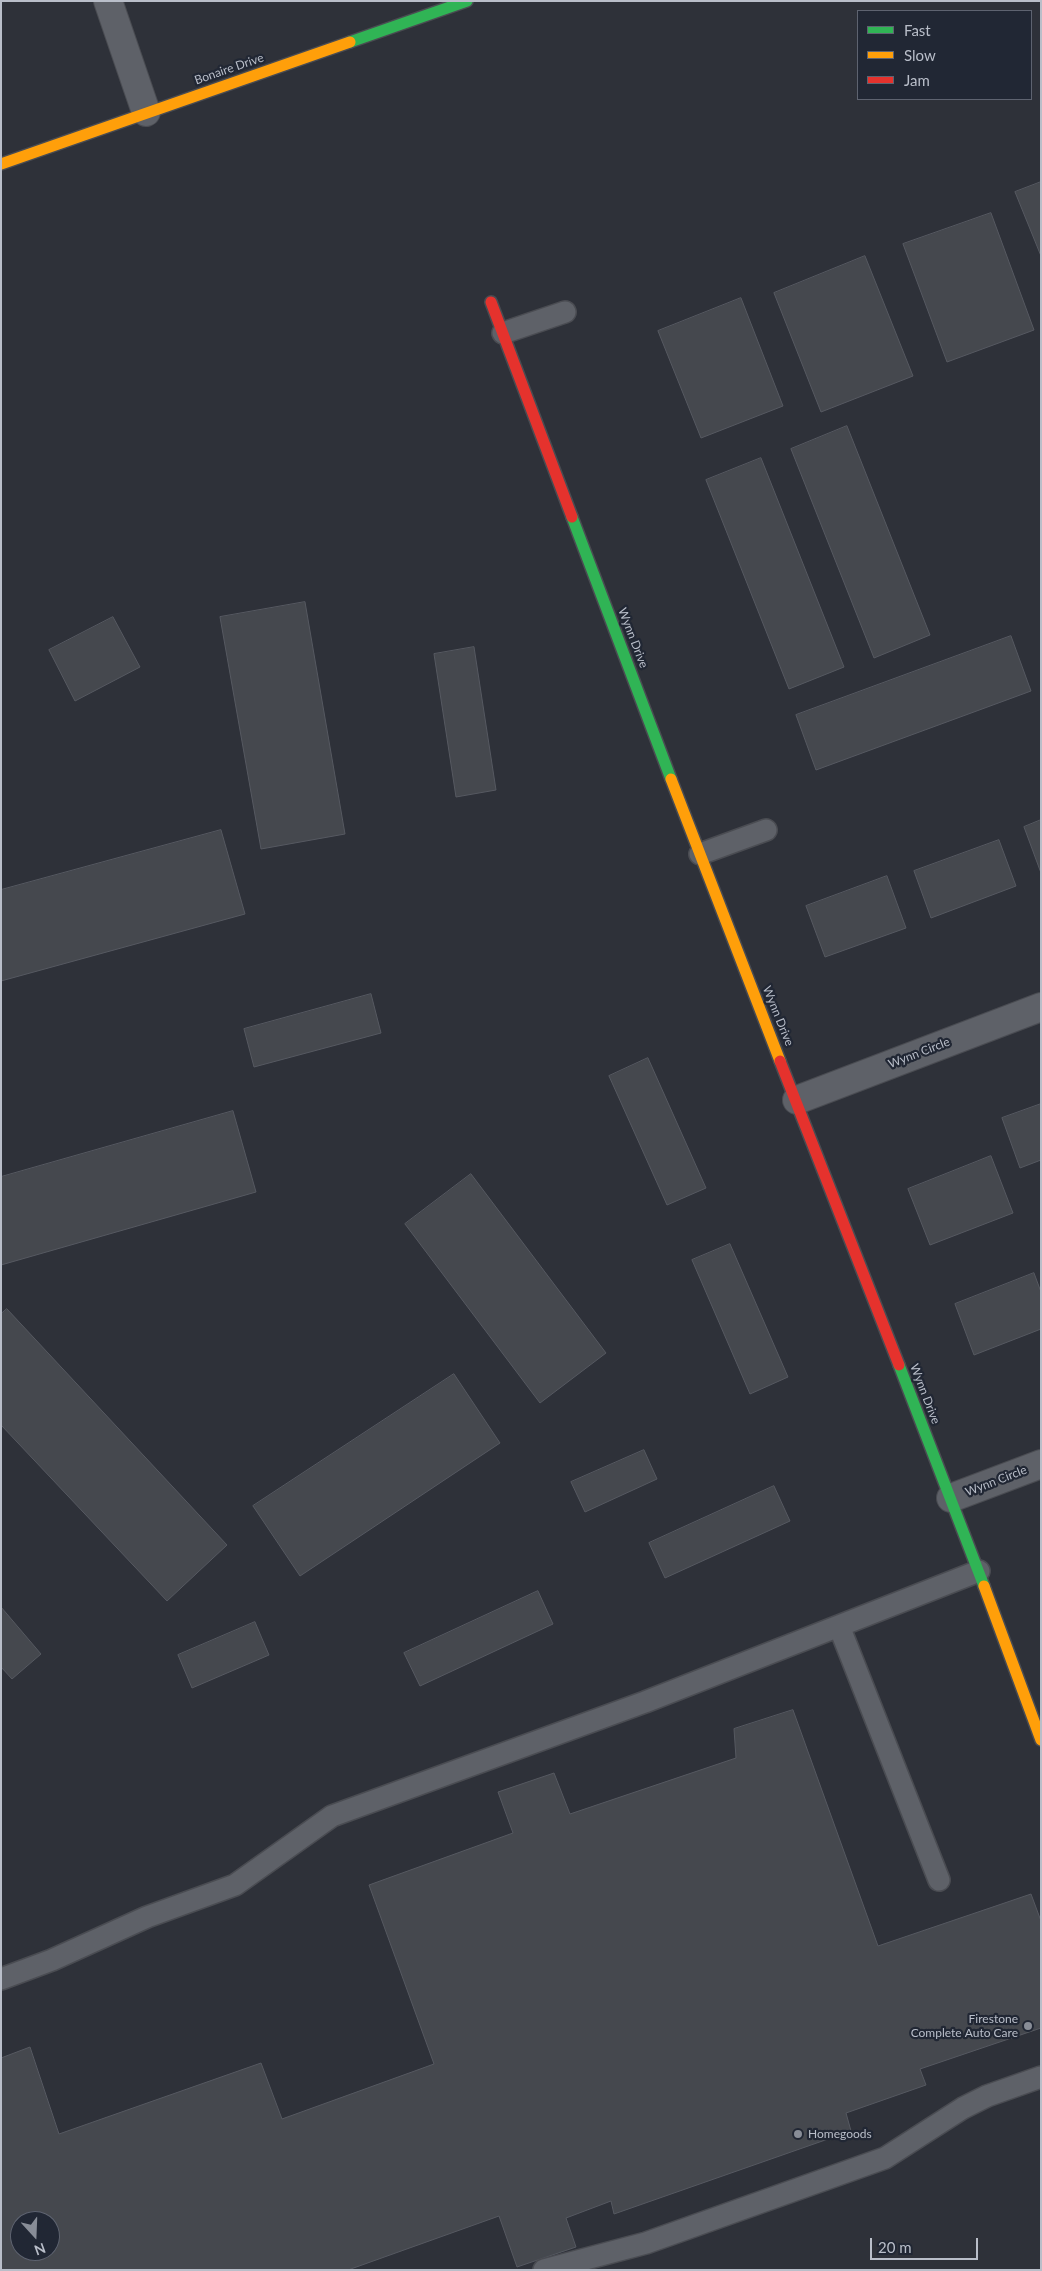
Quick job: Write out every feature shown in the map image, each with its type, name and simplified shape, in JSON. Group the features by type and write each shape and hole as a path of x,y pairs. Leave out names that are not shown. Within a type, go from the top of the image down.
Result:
{"street":[{"path":"108,1 146,112"},
{"name":"Bonaire Drive","path":"1,164 467,1"},
{"name":"Wynn Drive","path":"491,302 700,854 979,1571 1041,1740"},
{"name":"Wynn Circle","path":"797,1100 1041,1007"},
{"name":"Wynn Circle","path":"951,1498 1041,1464"}],"lane":[{"path":"504,333 565,312"},
{"path":"700,854 766,830"},
{"path":"1,1979 52,1960 148,1917 235,1884 332,1816 645,1702 979,1571"},
{"path":"839,1626 939,1880"},
{"path":"544,2270 646,2243 885,2158 971,2104 987,2096 1041,2077"}],"building":[{"path":"1041,182 1041,256 1015,192"},
{"path":"991,213 1034,330 947,362 903,244"},
{"path":"865,256 913,376 821,412 774,293"},
{"path":"741,298 783,406 701,438 658,331"},
{"path":"847,426 930,635 874,658 791,449"},
{"path":"761,458 844,667 789,689 706,480"},
{"path":"305,602 345,834 261,849 220,617"},
{"path":"113,617 140,667 75,701 49,650"},
{"path":"1011,636 1031,691 816,770 796,715"},
{"path":"474,647 496,790 456,797 434,654"},
{"path":"1041,820 1041,873 1024,827"},
{"path":"221,830 245,914 1,981 1,890"},
{"path":"999,840 1016,886 931,918 914,871"},
{"path":"887,876 906,928 825,957 806,906"},
{"path":"371,994 381,1033 254,1067 244,1029"},
{"path":"648,1058 706,1188 667,1205 609,1076"},
{"path":"1041,1104 1041,1160 1020,1168 1002,1118"},
{"path":"233,1111 256,1192 1,1265 1,1177"},
{"path":"991,1156 1013,1213 930,1245 908,1189"},
{"path":"471,1174 606,1353 540,1403 405,1224"},
{"path":"730,1244 788,1377 750,1394 692,1260"},
{"path":"1034,1273 1041,1292 1041,1329 974,1355 955,1304"},
{"path":"7,1309 227,1545 167,1601 1,1425 1,1314"},
{"path":"454,1374 500,1443 300,1576 253,1506"},
{"path":"644,1450 657,1479 585,1512 571,1482"},
{"path":"774,1486 790,1521 665,1578 649,1543"},
{"path":"538,1591 553,1624 420,1686 404,1653"},
{"path":"1,1607 41,1654 12,1679 1,1667"},
{"path":"255,1622 269,1655 192,1688 178,1655"},
{"path":"793,1710 878,1946 1031,1894 1041,1921 1041,2028 920,2069 926,2085 846,2113 851,2131 614,2214 611,2201 566,2218 576,2247 517,2267 499,2216 348,2270 1,2270 1,2058 30,2047 59,2134 261,2063 282,2119 434,2064 369,1885 513,1833 498,1792 554,1773 570,1814 736,1758 734,1729"}],"traffic: fast":[{"path":"350,42 467,1"},
{"path":"572,517 671,779"},
{"path":"899,1365 984,1586"}],"traffic: slow":[{"path":"1,164 350,42"},
{"path":"671,779 780,1061"},
{"path":"984,1586 1041,1740"}],"traffic: jam":[{"path":"491,302 572,517"},
{"path":"780,1061 899,1365"}],"place":[{"name":"Firestone Complete Auto Care","path":"1028,2026"},
{"name":"Homegoods","path":"798,2134"}]}
